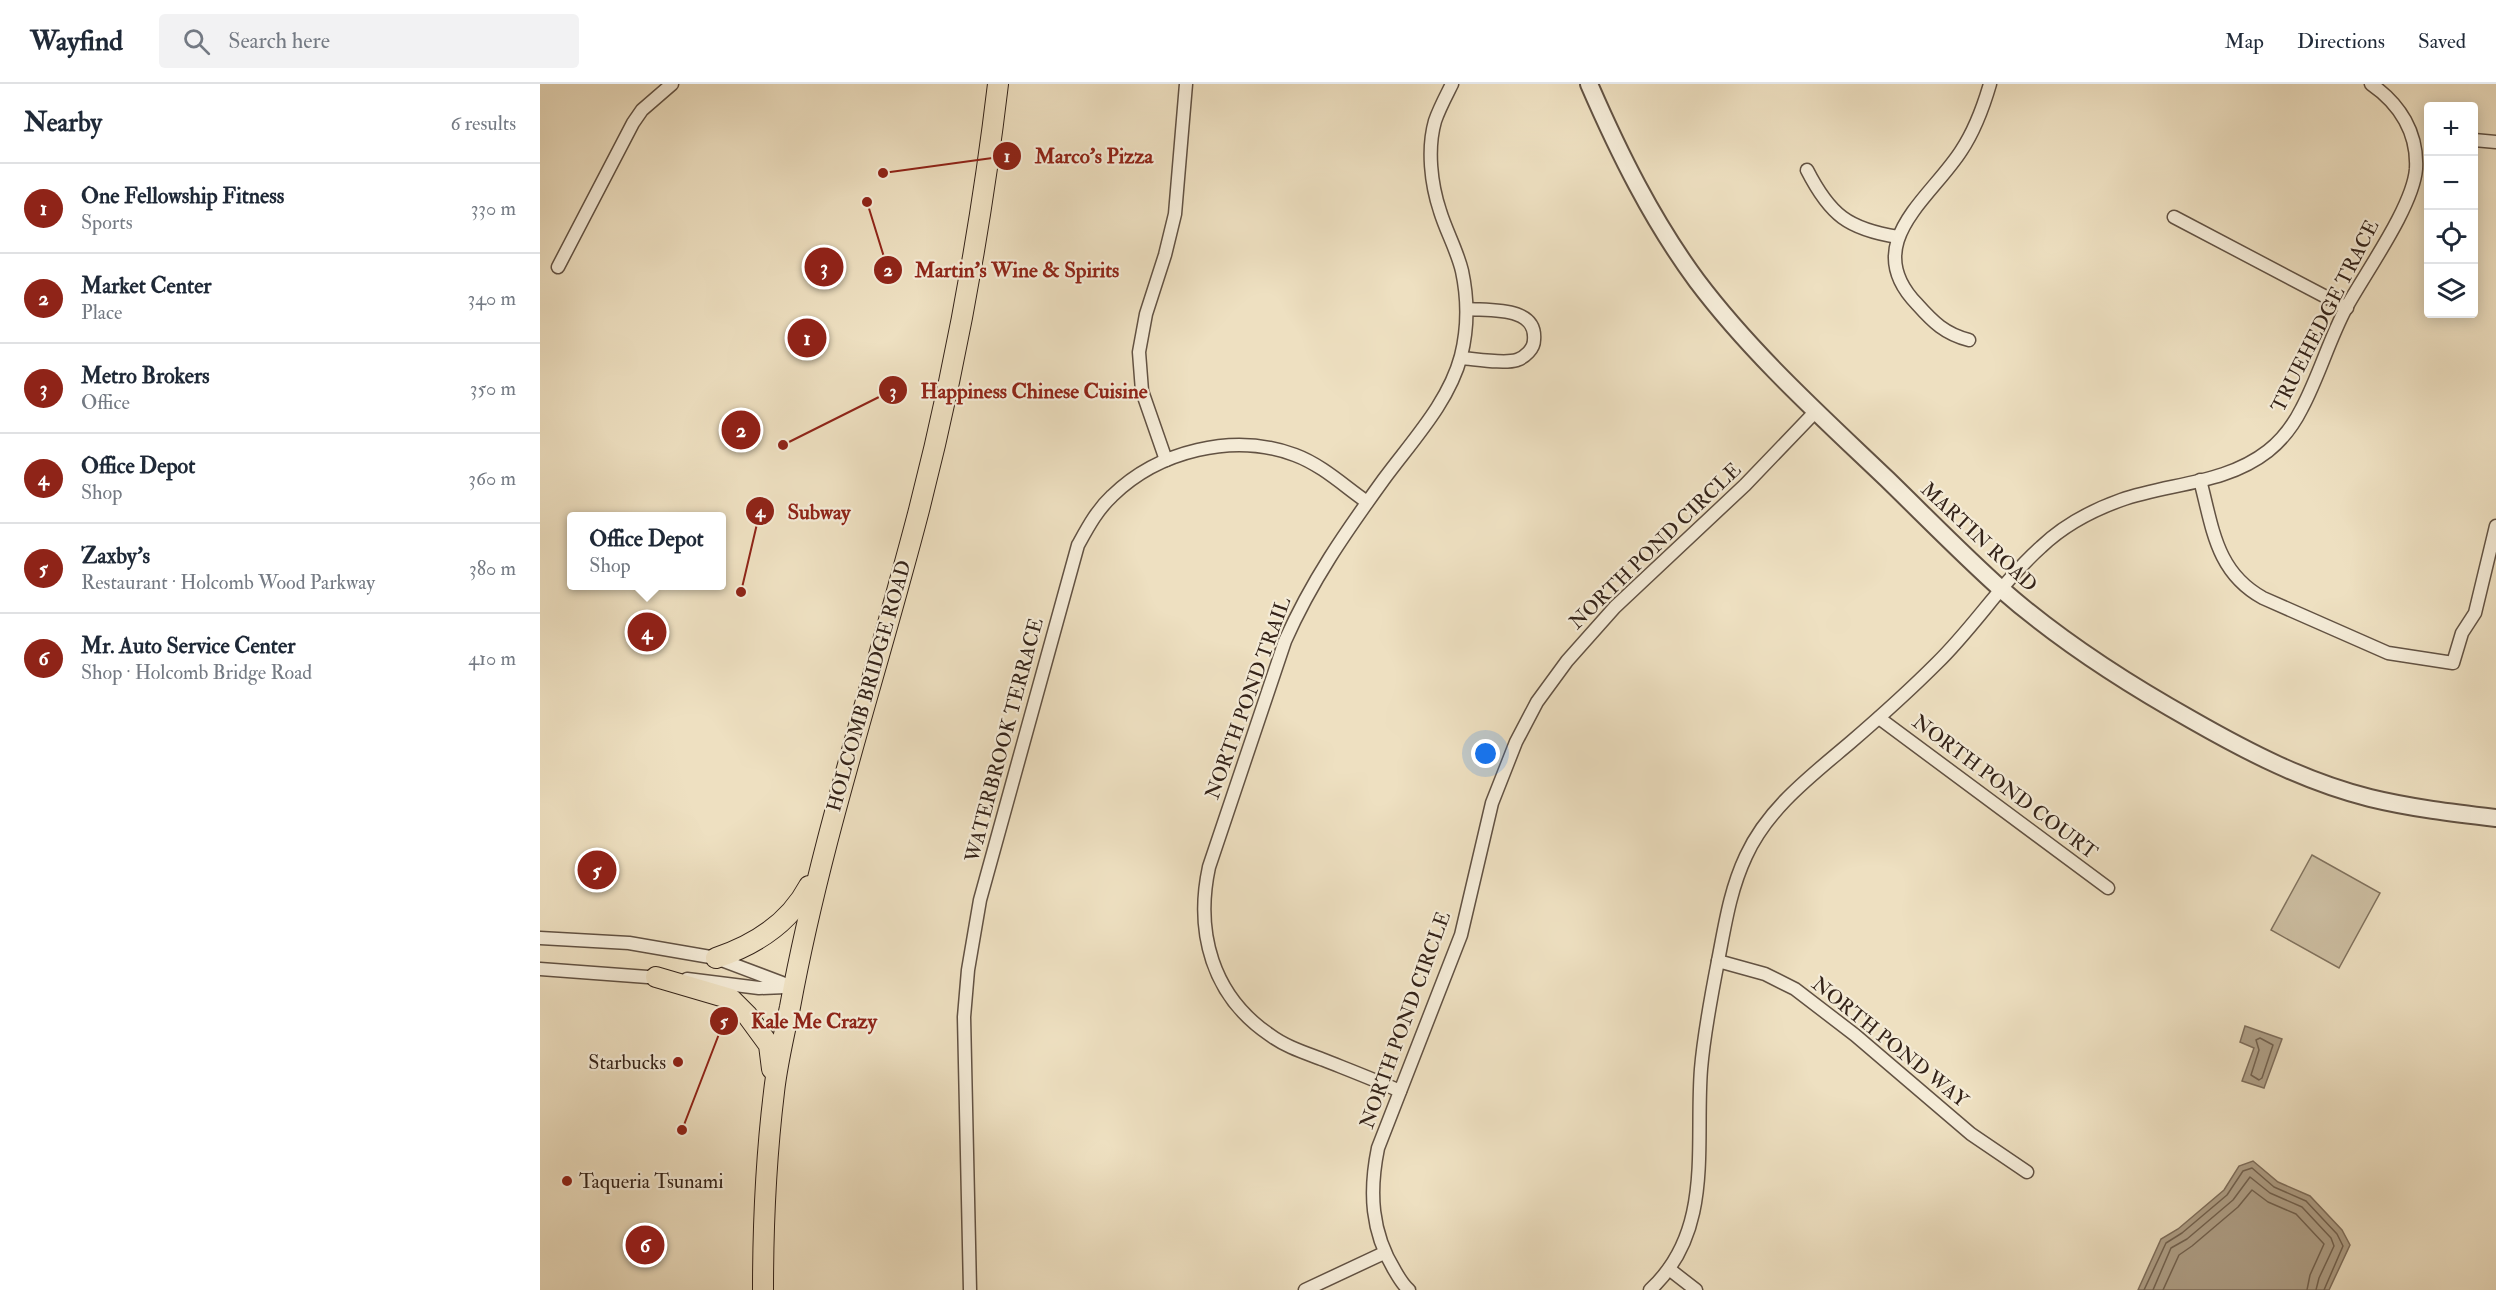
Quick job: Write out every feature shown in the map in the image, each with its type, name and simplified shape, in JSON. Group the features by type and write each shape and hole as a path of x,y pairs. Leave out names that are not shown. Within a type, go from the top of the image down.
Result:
{"main road":[{"name":"HOLCOMB BRIDGE ROAD","path":"762,1290 765,1199 774,1089 793,987 819,868 897,592 939,425 976,237 998,84"},
{"path":"716,958 748,946 776,927 801,902 819,868"},
{"path":"656,977 731,999 747,1015 769,1045 774,1089"}],"street":[{"path":"558,267 633,123 642,110 672,84"},
{"path":"1166,460 1142,391 1139,352 1146,315 1175,214 1186,84"},
{"name":"NORTH POND TRAIL","path":"1400,1091 1290,1047 1254,1023 1234,1000 1219,977 1208,946 1203,916 1204,891 1209,867 1285,641 1319,573 1367,502 1441,402 1461,358 1466,334 1467,309 1461,270 1433,186 1431,155 1435,122 1452,84"},
{"name":"MARTIN ROAD","path":"1589,84 1617,148 1640,192 1665,235 1697,281 1761,356 2002,590 2070,644 2140,691 2246,750 2315,781 2367,797 2421,810 2496,818"},
{"path":"1969,340 1954,336 1940,328 1908,295 1897,267 1898,237 1908,216 1961,152 1980,118 1990,84"},
{"name":"TRUEHEDGE TRACE","path":"2002,590 2042,546 2081,518 2123,500 2227,473 2248,464 2270,450 2285,434 2302,408 2346,308 2409,197 2416,173 2415,148 2406,120 2387,95 2371,84"},
{"path":"2478,140 2496,142"},
{"path":"2415,148 2424,147"},
{"path":"1807,170 1821,196 1842,218 1868,232 1898,237"},
{"path":"2174,217 2346,308"},
{"path":"1461,358 1515,361 1528,354 1535,342 1532,326 1523,316 1467,309"},
{"name":"NORTH POND CIRCLE","path":"1409,1290 1384,1253 1373,1216 1372,1178 1378,1149 1461,935 1492,803 1516,742 1537,702 1566,661 1615,607 1745,485 1816,411"},
{"name":"WATERBROOK TERRACE","path":"970,1290 964,1017 968,970 980,900 1078,545 1093,518 1112,496 1138,476 1166,460 1223,446 1247,445 1272,448 1295,455 1317,465 1367,502"},
{"path":"2200,480 2220,553 2233,575 2263,598 2388,653 2453,663 2462,633 2475,613 2496,526"},
{"path":"1650,1290 1669,1269 1683,1245 1697,1203 1701,1072 1707,1013 1733,887 1746,855 1761,829 1787,797 1940,661 2002,590"},
{"name":"NORTH POND COURT","path":"1879,717 2108,888"},
{"path":"540,938 629,943 716,958 793,987"},
{"name":"NORTH POND WAY","path":"1718,961 1765,974 1795,989 1855,1035 1971,1134 2027,1172"},
{"path":"540,969 717,982 759,988 793,987"},
{"path":"1305,1290 1384,1253"},
{"path":"1669,1269 1696,1290"}],"shaded area":[{"path":"2312,855 2380,893 2339,968 2271,930"}],"water":[{"path":"2245,1026 2282,1039 2264,1088 2242,1081 2254,1048 2240,1042"},
{"path":"2253,1161 2278,1182 2310,1196 2342,1230 2350,1245 2329,1290 2138,1290 2161,1239 2178,1229 2224,1190 2239,1166"}],"place":[{"name":"Marco's Pizza","path":"883,173"},
{"name":"Martin's Wine & Spirits","path":"867,202"},
{"name":"Metro Brokers","path":"824,267"},
{"name":"One Fellowship Fitness","path":"807,338"},
{"name":"Market Center","path":"741,430"},
{"name":"Happiness Chinese Cuisine","path":"783,445"},
{"name":"Subway","path":"741,592"},
{"name":"Office Depot","path":"647,632"},
{"name":"Zaxby's","path":"597,870"},
{"name":"Starbucks","path":"678,1062"},
{"name":"Kale Me Crazy","path":"682,1130"},
{"name":"Taqueria Tsunami","path":"567,1181"},
{"name":"Mr. Auto Service Center","path":"645,1245"}]}
